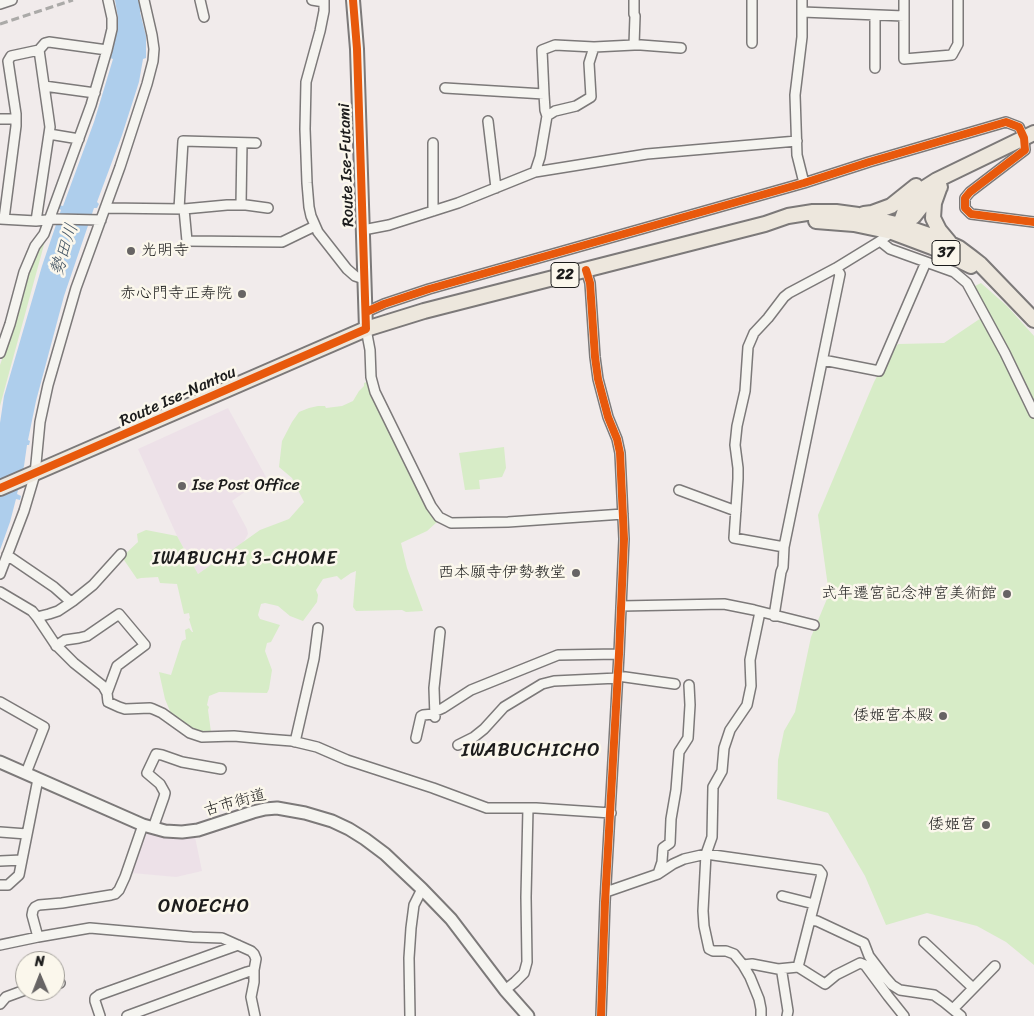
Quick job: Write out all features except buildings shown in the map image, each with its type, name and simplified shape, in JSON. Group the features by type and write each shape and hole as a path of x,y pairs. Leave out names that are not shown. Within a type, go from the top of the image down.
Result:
{"main road":[{"name":"Route Ise-Futami","path":"353,0 357,49 366,330"},
{"path":"896,228 905,210 923,189 937,180 1029,136"},
{"path":"896,228 914,216 929,196 966,167"},
{"path":"858,215 872,213 891,206 921,182 945,172 966,167"},
{"path":"941,187 934,203 934,218 939,230 951,245"},
{"name":"Route Ise-Nantou","path":"0,488 32,476 366,330 424,311 765,224 788,216 813,212 836,212 858,215 896,228"},
{"name":"Route Ise-Nantou","path":"765,224 789,221 829,222 896,228"},
{"name":"37","path":"896,228 935,236 971,257 1034,320"},
{"name":"37","path":"896,228 957,258 997,282"}],"street":[{"path":"0,4 12,0"},
{"path":"0,353 24,272 35,246 53,219 95,93 112,29 112,18 108,0"},
{"path":"0,574 24,511 48,385 76,288 98,220 105,208 141,105 153,61 152,35 144,0"},
{"path":"200,0 204,17"},
{"path":"312,0 324,1 320,31 306,82 305,129 309,207 318,232 347,269 355,276 364,279"},
{"path":"634,0 634,45"},
{"path":"752,0 752,43"},
{"path":"802,0 802,37 795,95 798,160 804,183"},
{"path":"904,0 904,59 952,54 958,44 958,0"},
{"path":"802,12 904,16"},
{"path":"875,15 875,68"},
{"path":"98,220 53,219 36,221 2,219 16,126 8,61 11,56 39,50 48,42 107,50"},
{"path":"535,172 540,156 547,116 545,110 542,50 555,45 594,48 641,45 681,48"},
{"path":"547,116 555,111 576,106 591,97 589,63 594,48"},
{"path":"36,221 50,127 39,50"},
{"path":"44,86 95,93"},
{"path":"446,88 544,94"},
{"path":"0,120 16,119"},
{"path":"488,121 496,188"},
{"path":"366,312 429,289 804,183 1006,122 1019,127 1029,136 1025,150 970,192 965,198 965,208 971,214 1034,222"},
{"path":"49,134 79,139"},
{"path":"256,143 183,141 182,209 187,241 282,242 315,226"},
{"path":"363,230 389,225 458,203 535,172 647,154 797,141"},
{"path":"433,142 433,211"},
{"path":"241,205 242,143"},
{"path":"0,169 10,171"},
{"path":"105,208 182,209 241,205 268,208"},
{"path":"784,547 734,538 738,479 737,426 745,391 748,347 754,333 784,297 880,241 896,228"},
{"path":"880,241 890,249 954,272 967,283 1006,353 1034,413"},
{"path":"823,360 879,371 926,262"},
{"path":"774,616 783,567 784,547 840,274 836,268"},
{"path":"586,270 590,283 598,380 620,453 624,539 601,1016"},
{"path":"366,330 375,392 431,506 439,517 451,523 508,522 623,514"},
{"path":"679,490 736,510"},
{"path":"37,617 58,611 71,602 93,585 121,554"},
{"path":"7,555 54,587 71,602"},
{"path":"0,592 32,611 56,646 103,686 110,703 118,708 154,709 190,733 202,736 234,736 295,742 317,747 348,760 487,808 528,808 611,813"},
{"path":"621,606 724,604 814,625"},
{"path":"760,612 750,660 751,686 747,705 730,730 724,748 722,771 713,787 712,837 706,854 703,911 709,948 713,951 734,954 743,964 759,999 761,1016"},
{"path":"56,646 65,640 87,636 119,614 145,645 117,666 107,693"},
{"path":"295,742 314,659 318,628"},
{"path":"434,715 434,688 440,632"},
{"path":"416,738 420,716 434,715 471,690 558,655 619,654"},
{"path":"458,745 474,737 484,729 504,707 542,684 554,681 618,677 675,684"},
{"path":"658,874 662,862 663,848 670,843 678,752 688,738 689,685"},
{"path":"0,702 44,727 26,773"},
{"path":"38,937 32,915 35,907 111,895 119,890 148,826 164,797 165,792 160,784 147,773 156,754 182,762 221,769"},
{"name":"古市街道","path":"0,762 148,826 166,830 182,832 198,830 265,809 289,810 332,821 365,839 385,854 422,889 451,919 528,1016"},
{"path":"0,885 8,885 19,874 38,779"},
{"path":"506,990 524,972 528,962 526,897 528,808"},
{"path":"0,832 27,834"},
{"path":"606,892 658,874 684,858 706,854 819,870 822,874 798,968"},
{"path":"0,861 22,860"},
{"path":"410,1016 409,958 411,928 414,905 422,889"},
{"path":"782,896 814,904"},
{"path":"810,920 864,943 869,956 892,985 900,990 934,995 961,1016"},
{"path":"0,945 90,928 222,938 254,954 256,959 251,997 254,1016"},
{"path":"924,942 973,988"},
{"path":"100,1016 95,1001 98,995 238,945"},
{"path":"743,964 778,969 798,968 825,984 836,975 860,963 865,965 904,1016"},
{"path":"954,1009 995,966"},
{"path":"782,969 788,1011 787,1016"},
{"path":"127,1016 254,970"},
{"path":"0,1004 6,997 15,994"}],"shaded area":[{"path":"228,408 266,477 232,501 247,529 248,534 243,543 198,574 177,536 138,449"},
{"path":"149,833 182,838 195,837 202,871 176,877 132,873 144,835"}],"green space":[{"path":"45,241 0,406 0,365 33,261 37,251"},
{"path":"981,283 1007,306 1034,336 1034,965 1006,942 977,926 927,913 886,925 865,876 828,813 777,799 778,760 784,731 795,712 811,637 829,594 818,515 883,365 898,344 944,343 984,316 969,289"},
{"path":"369,381 373,395 430,514 437,522 427,531 401,543 407,568 423,611 356,611 353,607 356,571 341,580 337,576 323,579 316,590 318,595 317,602 303,621 290,616 278,606 261,604 258,615 260,619 280,625 271,642 267,643 265,651 272,670 267,693 219,692 209,696 207,705 209,707 211,732 190,730 172,716 165,699 159,672 171,675 182,641 186,639 185,630 189,628 193,632 189,613 184,614 177,584 160,583 158,577 137,579 122,557 138,542 137,534 146,530 177,536 198,574 260,530 289,519 304,502 292,478 279,467 282,441 292,422 299,412 309,408 342,406 353,401 364,386 364,383"},
{"path":"504,447 506,468 502,477 479,480 480,489 465,490 459,453"}],"water":[{"name":"勢田川","path":"115,0 140,0 143,9 140,12 146,36 146,58 143,59 139,82 97,202 99,204 97,208 94,208 64,296 36,401 28,440 30,441 29,445 27,445 17,494 21,496 20,500 16,499 0,550 0,423 4,396 42,266 61,210 58,208 59,205 63,206 94,122 113,59 110,58 118,18"}],"railway":[{"path":"0,24 73,0"}],"cycle path":[{"path":"0,488 366,329 357,49 353,0"},
{"path":"366,312 429,289 804,183 1006,122 1019,127 1024,138 1025,150 970,192 965,198 965,208 971,214 1034,222"},
{"path":"586,270 590,283 598,379 620,453 624,539 601,1016"}],"place":[{"name":"光明寺","path":"131,251"},
{"name":"赤心門寺正寿院","path":"242,294"},
{"name":"Ise Post Office","path":"182,486"},
{"name":"西本願寺伊勢教堂","path":"576,573"},
{"name":"式年遷宮記念神宮美術館","path":"1007,594"},
{"name":"倭姬宮本殿","path":"943,716"},
{"name":"倭姬宮","path":"986,825"}],"district":[{"name":"IWABUCHI 3-CHOME","path":"245,559"},
{"name":"IWABUCHICHO","path":"531,751"},
{"name":"ONOECHO","path":"204,907"}]}
